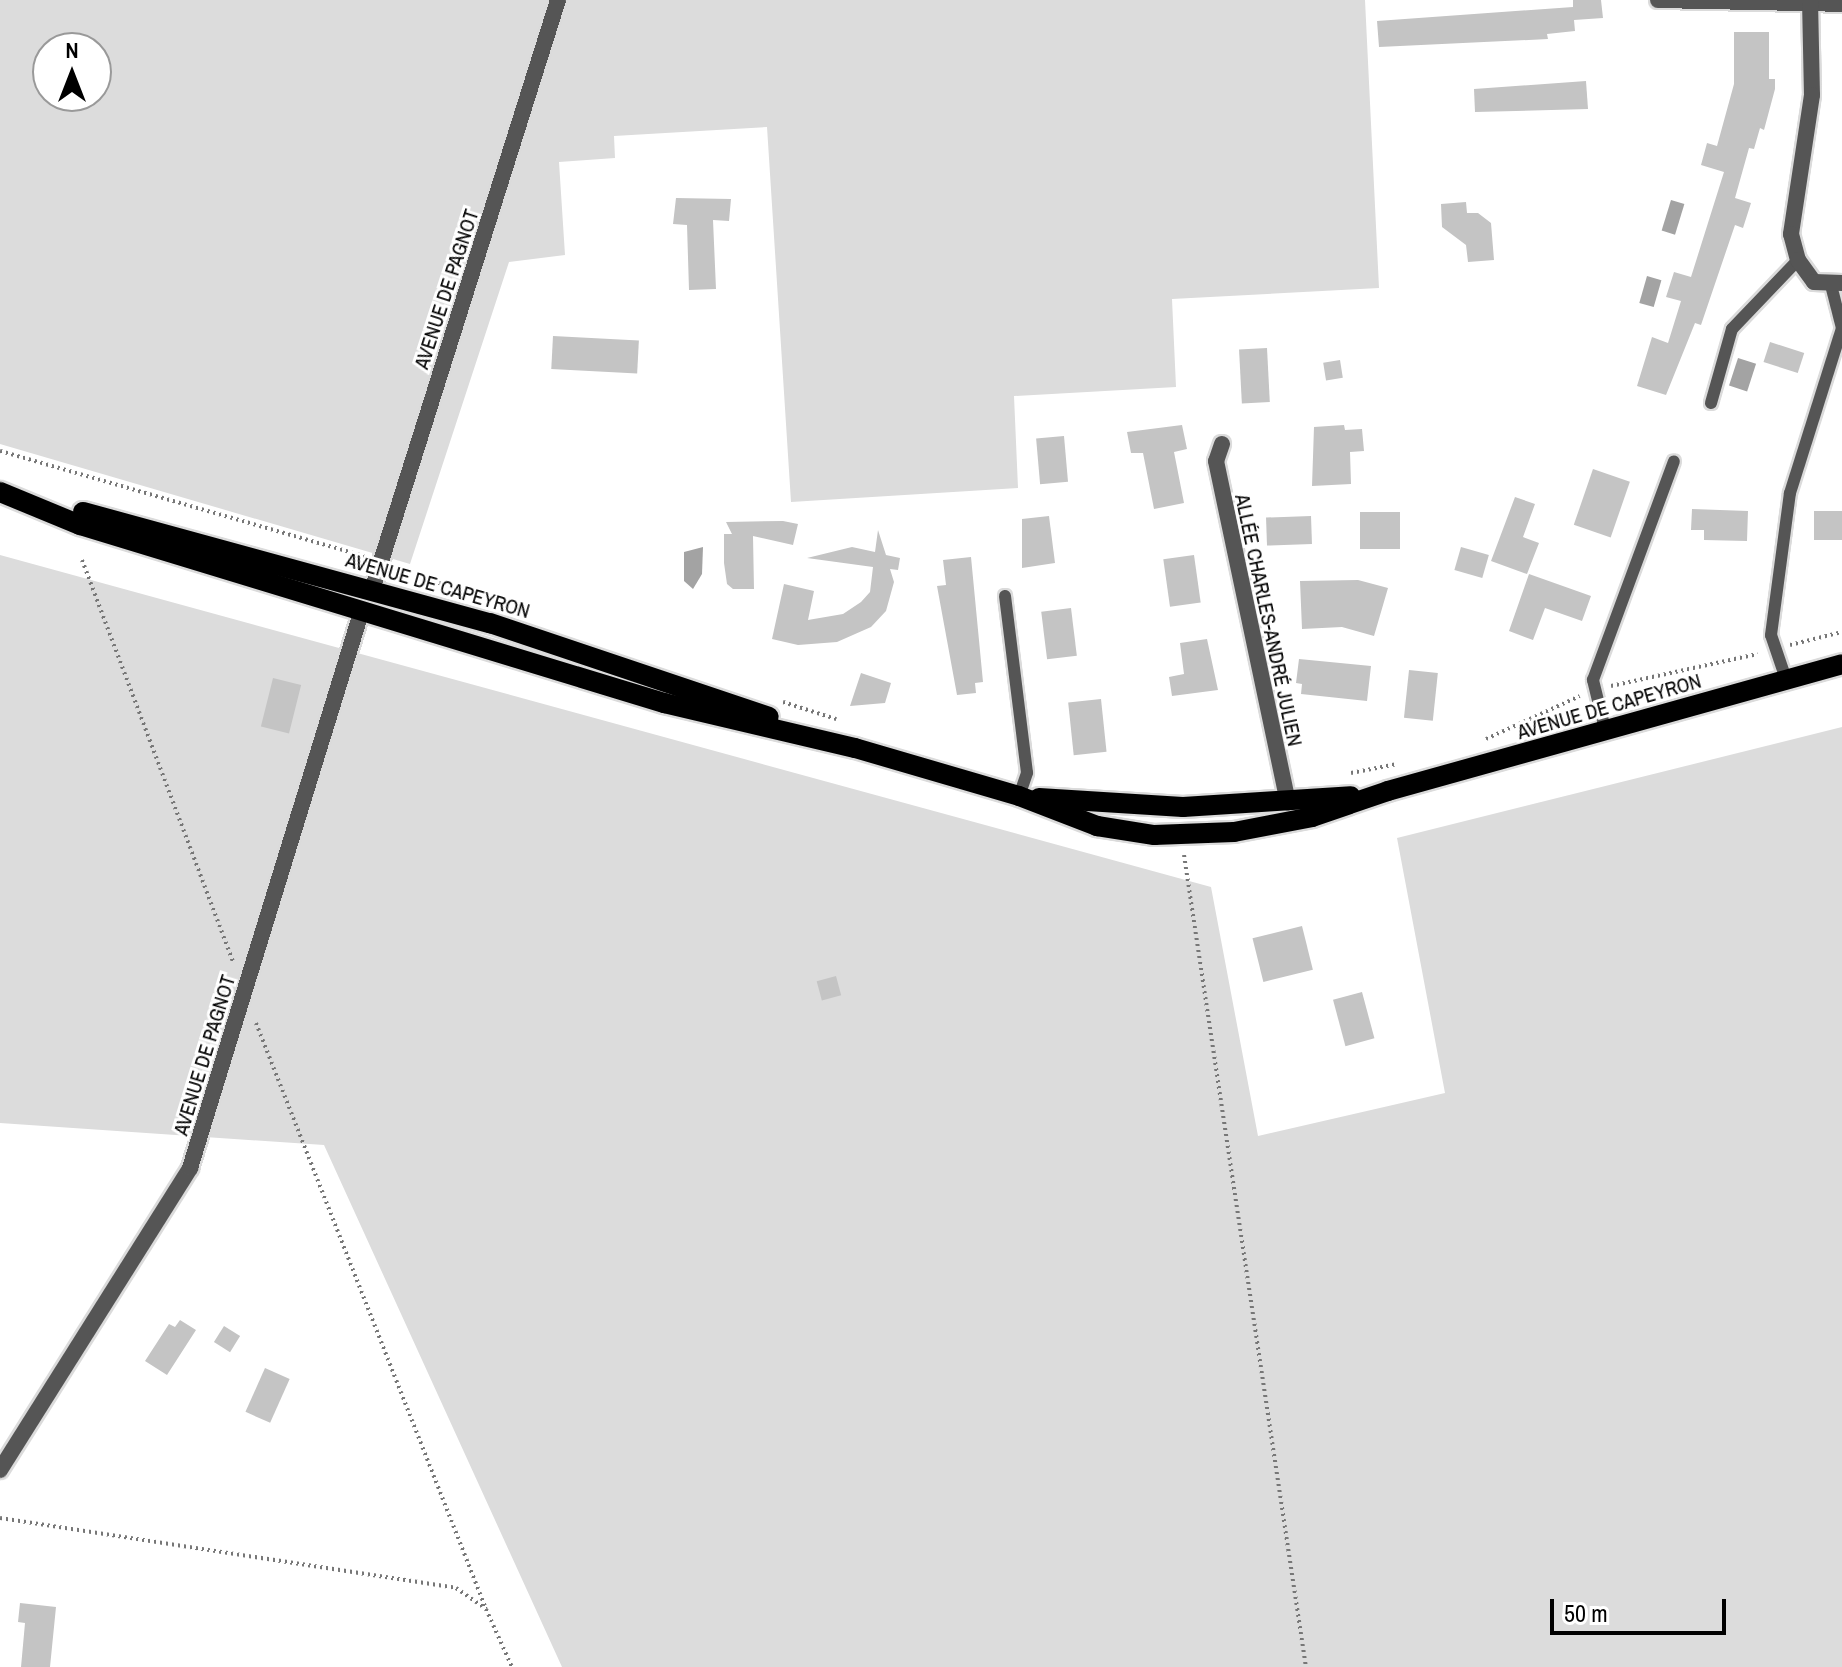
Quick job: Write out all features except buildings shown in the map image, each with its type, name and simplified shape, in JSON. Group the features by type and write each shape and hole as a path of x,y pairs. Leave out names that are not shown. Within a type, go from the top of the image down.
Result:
{"main road":[{"name":"AVENUE DE CAPEYRON","path":"0,491 372,590 672,681 855,748"},
{"name":"AVENUE DE CAPEYRON","path":"0,491 80,525 664,703 855,748 1019,796 1097,826 1183,835 1274,826 1842,664"},
{"name":"AVENUE DE CAPEYRON","path":"1019,796 1183,807 1288,803 1388,791"}],"street":[{"name":"AVENUE DE PAGNOT","path":"372,590 558,0"},
{"path":"1658,0 1842,4"},
{"path":"1810,2 1812,95 1791,234 1798,260 1814,282 1836,284"},
{"name":"ALLÉE CHARLES-ANDRÉ JULIEN","path":"1222,444 1216,461 1288,803"},
{"name":"AVENUE DE PAGNOT","path":"0,1470 190,1168 361,613"}],"lane":[{"path":"1711,403 1732,329 1798,260"},
{"path":"1786,679 1771,635 1790,493 1842,328 1836,284"},
{"path":"1606,733 1593,680 1674,461"},
{"path":"1005,596 1027,773 1019,796"}],"path":[{"path":"0,451 369,558"},
{"path":"82,560 244,992 486,1609 512,1667"},
{"path":"395,565 435,577 464,595"},
{"path":"1477,743 1595,690 1842,632"},
{"path":"781,701 849,724"},
{"path":"1340,774 1407,761"},
{"path":"1183,835 1306,1667"},
{"path":"0,1518 456,1588 486,1609"}],"shaded area":[{"path":"0,0 1365,0 1379,288 1172,299 1176,387 1014,396 1018,488 791,502 767,127 614,136 615,158 559,162 565,255 509,262 410,564 0,444"},
{"path":"1671,200 1684,204 1675,235 1662,231"},
{"path":"1647,276 1661,280 1654,307 1639,303"},
{"path":"1738,358 1756,364 1747,391 1729,386"},
{"path":"703,547 702,574 693,589 684,581 684,552"},
{"path":"0,555 1211,887 1258,1136 1445,1093 1397,838 1842,727 1842,1667 562,1667 324,1145 0,1123"}]}
